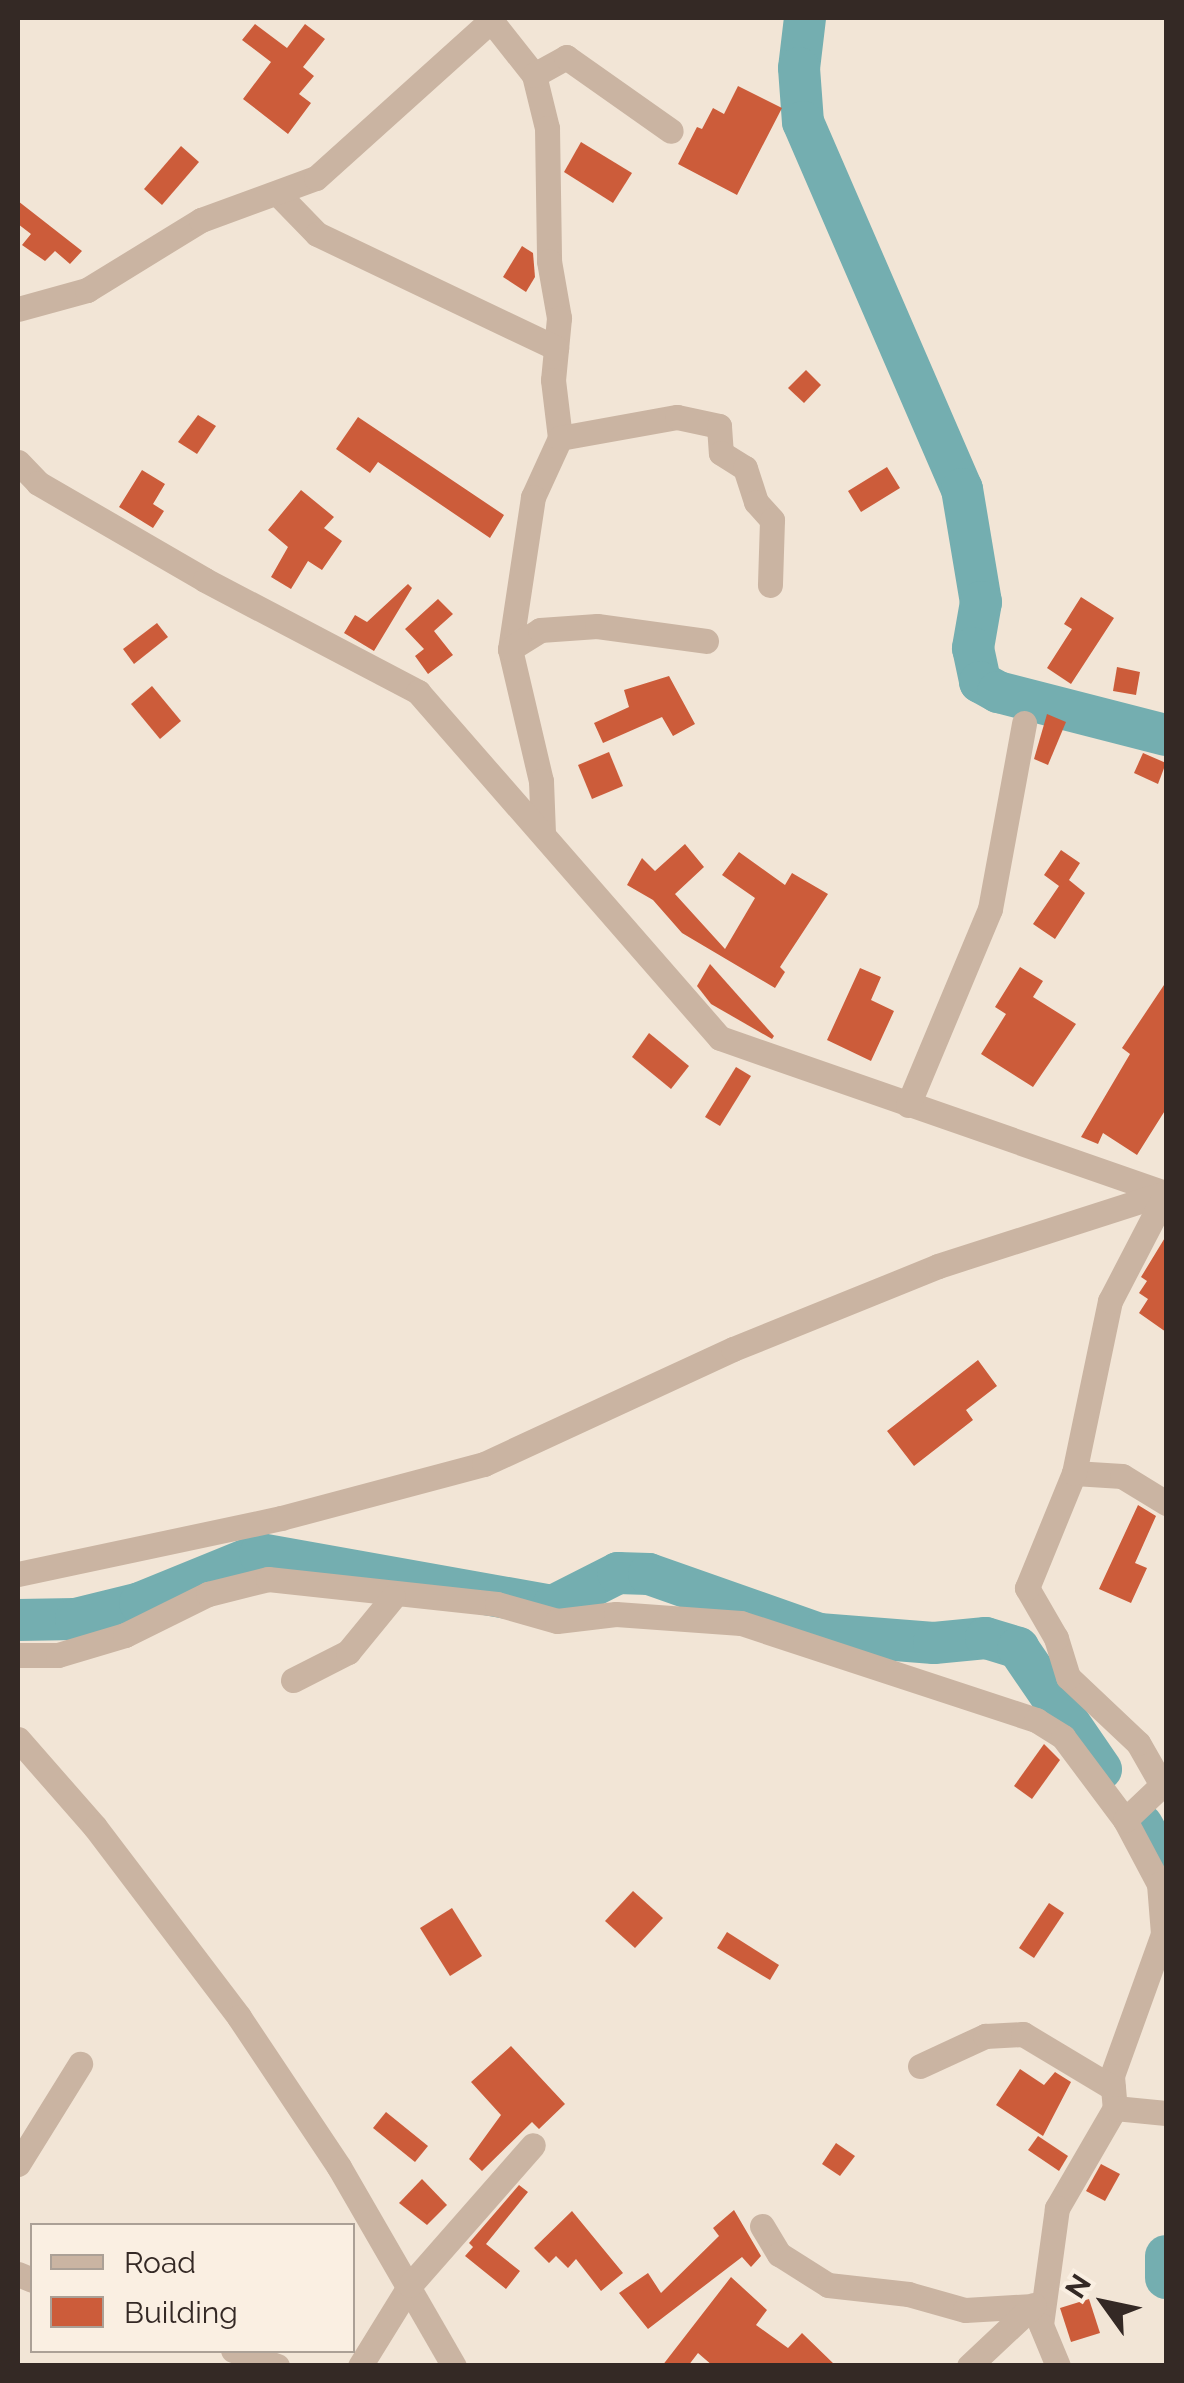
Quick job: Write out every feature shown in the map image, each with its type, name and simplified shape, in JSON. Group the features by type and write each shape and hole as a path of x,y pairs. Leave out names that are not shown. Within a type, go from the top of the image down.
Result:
{"street":[{"path":"18,309 87,290 201,220 279,195 316,178 489,20 534,74 548,128 560,438 534,497 510,649 540,781 543,834"},
{"path":"534,74 566,57 670,131"},
{"path":"279,195 317,234 556,348"},
{"path":"560,438 677,417 718,426 721,453 745,468 756,502 772,520 770,585"},
{"path":"18,462 38,482 205,580 418,692 720,1038 1166,1193"},
{"path":"510,649 540,630 597,626 706,641"},
{"path":"908,1105 990,909 1024,723"},
{"path":"1125,1820 1162,1785 1138,1743 1068,1677 1056,1638 1026,1588 1074,1473 1110,1301 1166,1193"},
{"path":"18,1574 281,1518 484,1464 733,1349 938,1266 1166,1193"},
{"path":"1074,1473 1122,1476 1166,1504"},
{"path":"18,1655 58,1654 125,1636 208,1594 268,1579 393,1597 497,1604 557,1621 616,1614 741,1623 1036,1720 1063,1737 1125,1820 1159,1884 1163,1934 1114,2098 1057,2208 1039,2301 1041,2326 1058,2366"},
{"path":"293,1680 348,1652 393,1597"},
{"path":"18,1739 95,1827 239,2017 410,2285 454,2366"},
{"path":"920,2066 985,2036 1023,2034 1114,2098 1166,2114"},
{"path":"18,2164 80,2064"},
{"path":"360,2366 410,2285 532,2145"},
{"path":"762,2226 779,2254 828,2285 908,2294 964,2310 1039,2301"},
{"path":"969,2366 1039,2301"},
{"path":"241,2353 277,2366"}],"building":[{"path":"255,24 287,48 305,24 325,39 303,67 314,76 299,94 311,103 288,134 243,99 271,62 242,40"},
{"path":"738,86 782,108 737,195 678,164 697,127 702,129 713,108 724,114"},
{"path":"581,142 632,173 613,203 564,172"},
{"path":"181,146 199,162 162,205 144,189"},
{"path":"18,201 82,251 70,264 55,251 45,261 22,245 31,234 18,224"},
{"path":"522,246 533,253 535,277 526,292 503,277"},
{"path":"806,370 821,385 804,403 788,388"},
{"path":"198,415 216,426 197,454 178,442"},
{"path":"358,417 504,515 490,538 378,462 370,473 336,449"},
{"path":"887,467 900,488 861,512 848,491"},
{"path":"142,470 165,484 153,504 164,511 153,528 119,507"},
{"path":"301,490 334,517 324,528 342,541 322,570 308,561 291,589 271,577 288,547 268,530"},
{"path":"408,584 412,588 374,651 344,633 355,615 367,622"},
{"path":"1081,597 1114,618 1071,684 1047,668 1072,629 1064,624"},
{"path":"438,599 453,614 434,631 453,655 428,674 415,656 424,649 405,629"},
{"path":"157,623 168,637 134,664 123,649"},
{"path":"1117,667 1140,672 1136,695 1113,691"},
{"path":"669,676 695,724 673,736 662,717 603,743 594,723 629,707 624,690"},
{"path":"152,686 181,721 160,739 131,704"},
{"path":"1047,714 1066,722 1048,765 1034,759"},
{"path":"609,752 623,786 592,799 578,765"},
{"path":"1143,753 1166,763 1158,784 1134,773"},
{"path":"685,844 704,867 675,894 725,949 755,898 722,875 739,852 785,885 792,873 828,894 780,967 785,972 775,988 682,933 653,900 627,885 642,858 655,871"},
{"path":"1061,850 1080,863 1069,880 1085,893 1055,939 1033,924 1059,886 1044,875"},
{"path":"710,964 774,1036 772,1039 711,1004 697,986"},
{"path":"1020,967 1043,981 1033,997 1076,1024 1033,1087 981,1054 1006,1014 995,1007"},
{"path":"860,968 881,977 871,1000 894,1011 871,1061 827,1040"},
{"path":"1166,982 1166,1109 1137,1155 1103,1133 1098,1144 1081,1137 1130,1054 1122,1048"},
{"path":"649,1033 689,1066 671,1089 632,1057"},
{"path":"736,1067 751,1076 720,1126 705,1117"},
{"path":"1166,1236 1166,1332 1139,1313 1148,1299 1139,1293 1147,1281 1141,1277"},
{"path":"978,1360 997,1386 966,1410 973,1420 914,1466 887,1431"},
{"path":"1138,1505 1156,1516 1135,1563 1147,1568 1131,1603 1099,1589"},
{"path":"1044,1744 1060,1760 1032,1799 1014,1786"},
{"path":"633,1891 663,1918 635,1948 605,1921"},
{"path":"1049,1903 1064,1913 1034,1958 1019,1948"},
{"path":"452,1908 482,1956 450,1976 420,1928"},
{"path":"727,1932 779,1965 770,1980 717,1948"},
{"path":"511,2046 565,2104 539,2129 532,2122 482,2171 469,2159 501,2115 471,2082"},
{"path":"1020,2069 1044,2085 1055,2072 1071,2082 1043,2136 996,2105"},
{"path":"386,2112 428,2146 415,2162 373,2128"},
{"path":"1038,2136 1068,2156 1059,2171 1028,2150"},
{"path":"836,2143 855,2156 840,2176 822,2164"},
{"path":"1101,2164 1120,2174 1105,2201 1086,2191"},
{"path":"422,2179 447,2205 427,2225 399,2203"},
{"path":"519,2185 528,2192 486,2244 520,2271 506,2289 465,2256 473,2247 469,2243"},
{"path":"734,2210 761,2256 751,2267 742,2257 648,2329 619,2293 648,2273 661,2293 719,2236 713,2228"},
{"path":"572,2211 623,2273 601,2291 576,2259 568,2268 556,2256 549,2263 534,2248"},
{"path":"731,2277 767,2310 756,2325 788,2348 802,2333 836,2366 713,2366 698,2353 688,2366 662,2366"},
{"path":"1089,2299 1100,2333 1071,2342 1060,2308"}],"waterway":[{"path":"805,18 799,68 803,122 962,489 981,602 973,648 980,682 998,692 1166,735"},
{"path":"18,1620 76,1619 140,1603 260,1554 553,1606 618,1573 649,1574 819,1634 934,1643 986,1638 1018,1648 1101,1769"},
{"path":"1142,1825 1166,1868"},
{"path":"1166,2256 1166,2278"}]}
